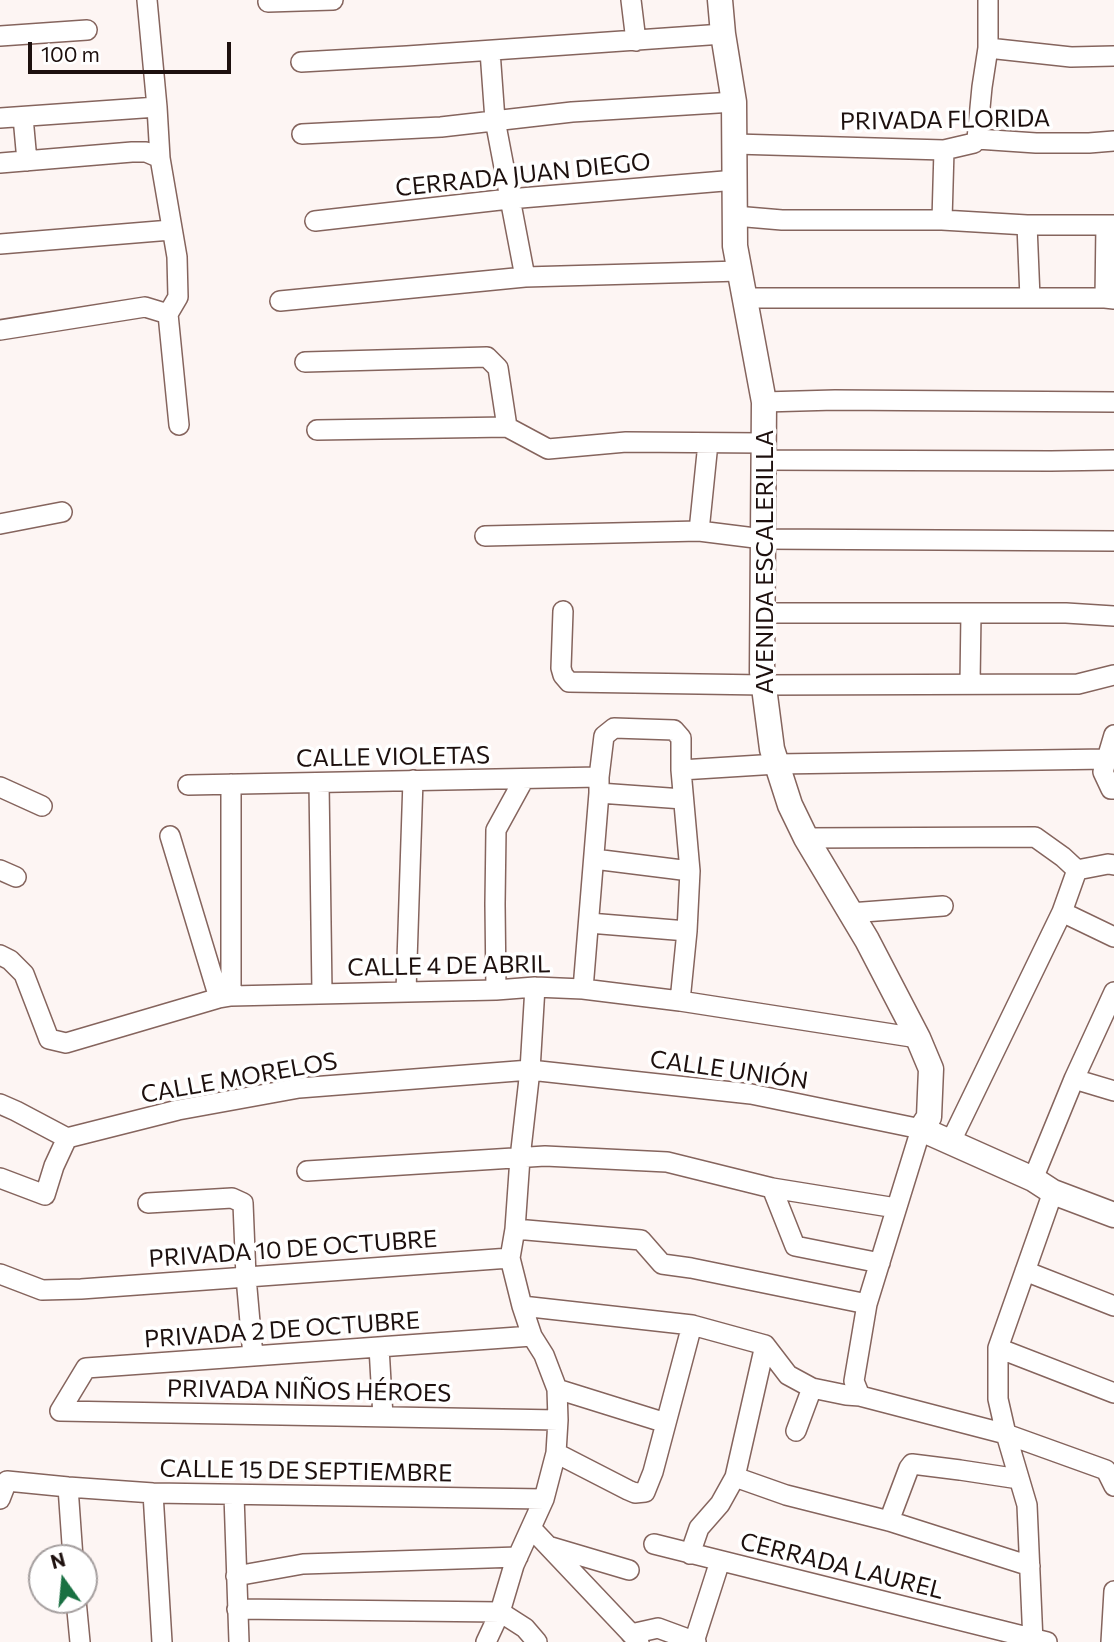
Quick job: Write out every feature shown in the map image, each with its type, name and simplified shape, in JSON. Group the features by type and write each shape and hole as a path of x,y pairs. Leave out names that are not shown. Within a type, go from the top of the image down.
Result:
{"main road":[{"name":"AVENIDA ESCALERILLA","path":"720,0 734,103 735,246 764,401 764,685 772,748 790,806 867,940 918,1038 931,1069 929,1117 920,1129"},
{"path":"920,1129 1114,1215"}],"street":[{"path":"147,0 160,158 177,257 178,297 168,314 179,425"},
{"path":"268,2 332,0"},
{"path":"631,0 636,41"},
{"path":"977,139 988,48 988,0"},
{"path":"0,36 87,30"},
{"path":"301,62 723,34"},
{"path":"988,48 1071,57 1114,56"},
{"path":"490,51 495,120 525,277"},
{"path":"302,134 441,127 572,112 734,103"},
{"path":"0,118 157,107"},
{"path":"23,117 27,161"},
{"name":"PRIVADA FLORIDA","path":"735,144 944,150 974,143 977,139 1036,143 1114,141"},
{"path":"942,220 944,150"},
{"path":"0,163 132,152 146,152 160,158"},
{"name":"CERRADA JUAN DIEGO","path":"315,221 509,199 736,180"},
{"path":"736,216 782,220 942,220 1027,225 1110,225 1110,299 745,298"},
{"path":"1027,225 1030,298"},
{"path":"0,244 171,230"},
{"path":"280,301 525,277 740,271"},
{"path":"0,330 145,307 168,314"},
{"path":"305,362 487,357 498,368 507,427"},
{"path":"764,401 1114,402"},
{"path":"317,430 507,427 548,449 626,442 708,443 763,452 1114,460"},
{"path":"699,531 708,443"},
{"path":"0,524 62,512"},
{"path":"485,536 699,531 763,539 1114,541"},
{"path":"563,611 561,668 569,682 764,685 1078,684 1114,675"},
{"path":"764,613 1093,613 1114,616"},
{"path":"970,684 971,613"},
{"path":"583,989 604,736 614,728 674,730 681,738 681,770 690,871 680,1001"},
{"path":"1114,735 1105,765 1111,789 1114,789"},
{"path":"681,770 777,764 1105,765"},
{"path":"496,990 496,830 524,779"},
{"name":"CALLE VIOLETAS","path":"188,785 524,779 599,785 683,799"},
{"path":"406,991 414,780"},
{"path":"319,783 322,993"},
{"path":"225,997 231,784"},
{"path":"0,787 42,806"},
{"path":"170,836 225,997"},
{"path":"806,838 1035,837 1077,870"},
{"path":"594,859 690,871"},
{"path":"1077,870 1114,865"},
{"path":"951,1141 1062,912 1077,870"},
{"path":"850,913 943,906"},
{"path":"1062,912 1114,937"},
{"path":"589,923 687,931"},
{"name":"CALLE 4 DE ABRIL","path":"5,958 24,974 49,1039 66,1043 225,997 535,987 583,989 680,1001 918,1038"},
{"path":"486,1642 500,1612 518,1557 544,1499 556,1453 557,1389 544,1355 532,1336 510,1258 530,1070 535,987"},
{"path":"1038,1641 1027,1505 998,1399 998,1348 1025,1271 1043,1185 1074,1079 1114,992"},
{"name":"CALLE UNIÓN","path":"530,1070 751,1094 920,1129"},
{"name":"CALLE MORELOS","path":"67,1139 178,1110 299,1088 530,1070"},
{"path":"1074,1079 1114,1091"},
{"path":"0,1104 67,1139 54,1166 45,1195 0,1178"},
{"path":"857,1388 867,1304 920,1129"},
{"path":"307,1171 545,1156 667,1161 772,1188 896,1208"},
{"path":"772,1188 795,1245 880,1263"},
{"path":"148,1203 232,1198 243,1203 253,1356"},
{"path":"515,1229 641,1240 662,1264 867,1304"},
{"name":"PRIVADA 10 DE OCTUBRE","path":"0,1274 43,1290 81,1289 510,1258"},
{"path":"1025,1271 1114,1306"},
{"path":"522,1306 692,1325 765,1345 788,1375 812,1388 846,1395 857,1388 1006,1434 1106,1471 1114,1486"},
{"path":"556,1453 618,1486 635,1493 645,1492 653,1472 692,1325"},
{"name":"PRIVADA 2 DE OCTUBRE","path":"60,1411 86,1368 532,1336"},
{"path":"690,1554 699,1528 720,1504 735,1477 765,1345"},
{"path":"379,1347 383,1417"},
{"path":"998,1348 1114,1393"},
{"path":"796,1431 812,1388"},
{"path":"557,1389 666,1423"},
{"name":"PRIVADA NIÑOS HÉROES","path":"60,1411 558,1420"},
{"path":"889,1521 908,1468 912,1465 960,1469 1019,1479"},
{"path":"735,1477 786,1495 889,1521 1030,1566"},
{"name":"CALLE 15 DE SEPTIEMBRE","path":"2,1483 153,1493 544,1499"},
{"path":"68,1488 72,1544"},
{"path":"153,1493 162,1642"},
{"path":"234,1495 239,1642"},
{"path":"531,1528 635,1638 658,1628 695,1642"},
{"path":"654,1544 720,1561"},
{"path":"547,1545 629,1570"},
{"path":"236,1576 303,1564 518,1557"},
{"name":"CERRADA LAUREL","path":"695,1642 720,1561 1038,1641"},
{"path":"1111,1642 1114,1591"},
{"path":"237,1609 500,1612 525,1629 537,1642"},
{"path":"77,1614 80,1642"}]}
